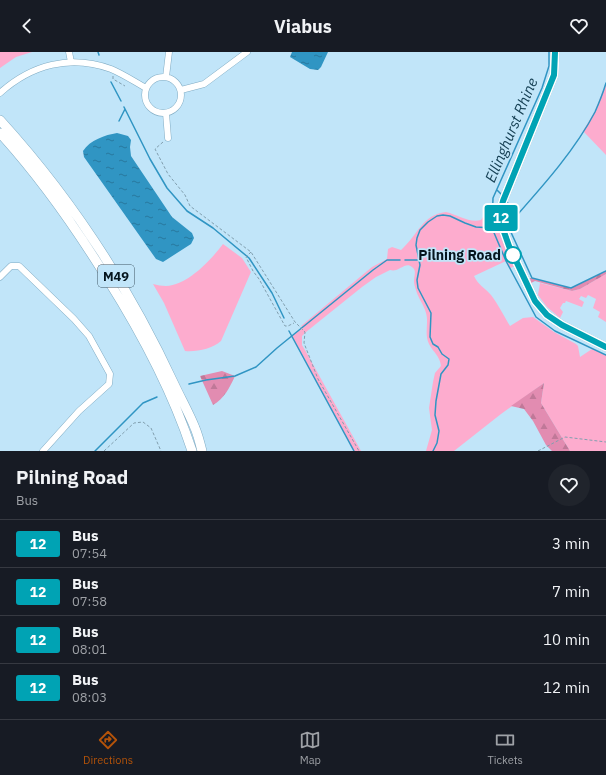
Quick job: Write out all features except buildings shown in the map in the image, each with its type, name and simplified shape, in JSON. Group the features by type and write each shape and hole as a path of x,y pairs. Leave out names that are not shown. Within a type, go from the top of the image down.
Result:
{"highway":[{"name":"M49","path":"0,120 14,135 61,195 100,249 140,317 206,451"},
{"name":"M49","path":"0,133 53,197 94,257 125,308 140,334 176,407 192,451"},
{"name":"M49","path":"176,407 187,451"},
{"name":"M49","path":"196,428 202,451"}],"main road":[{"path":"555,52 554,75 504,198 500,212 503,229 509,246 535,301 547,315 562,325 606,347"}],"street":[{"path":"69,52 71,62"},
{"path":"166,77 169,52"},
{"path":"181,90 204,84 247,52"},
{"path":"0,93 13,82 26,74 49,65 71,62 91,64 112,70 146,88"},
{"path":"166,77 175,81 181,90 181,96 177,107 166,113 160,113 151,108 145,99 146,88 154,79 166,77"},
{"path":"166,113 168,138"},
{"path":"0,277 11,266 19,266 89,336 110,374 108,384 79,411 43,451"}],"path":[{"path":"112,70 113,79 125,86"},
{"path":"168,138 155,149 168,174 185,195 190,206 251,252 295,322 305,332 304,343 318,379 359,451"},
{"path":"485,212 495,213"},
{"path":"251,252 246,257 285,326 295,322"},
{"path":"104,451 134,423 143,422 151,428 160,451"},
{"path":"538,451 565,437 606,442"}],"shaded area":[{"path":"0,52 32,52 16,57 0,68"},
{"path":"606,83 606,155 583,131 595,111"},
{"path":"446,212 468,220 477,221 481,220 484,213 497,214 515,266 510,268 506,261 474,276 494,299 510,326 523,318 533,317 554,332 576,344 578,346 580,357 592,349 606,355 606,451 570,451 541,403 544,383 454,451 426,451 432,430 429,408 433,382 435,373 441,366 439,359 428,340 427,317 415,286 414,268 407,265 396,270 390,270 376,277 302,336 302,345 361,451 354,451 292,336 303,328 301,326 372,267 387,259 388,249 392,247 401,250 426,221 431,217"},
{"path":"223,244 242,258 251,272 221,341 204,349 185,351 164,303 153,284 166,286 174,285 191,276 212,257"},
{"path":"606,274 606,322 598,317 600,312 593,308 596,299 588,295 586,298 581,296 579,299 584,302 582,307 566,301 563,303 560,308 563,312 560,318 547,307 538,295 540,283 572,291 580,289"}],"green space":[{"path":"606,271 606,274 580,289 572,291 535,281 531,283 530,278 571,288"},
{"path":"222,371 235,376 223,396 213,405 200,376"},
{"path":"544,383 541,403 570,451 552,451 546,445 533,421 524,409 511,406"}],"water":[{"path":"292,52 328,52 318,70 310,69 290,57"},
{"path":"117,133 128,136 131,140 131,156 172,217 192,233 194,238 191,244 163,262 156,259 84,157 83,151 94,141"}],"waterway":[{"name":"Ellinghurst Rhine","path":"549,52 549,66 542,88 493,198 492,228 506,261 536,317 555,331 606,355"},
{"path":"111,82 121,101"},
{"path":"606,83 595,112 587,127 556,170 510,223 509,228 532,278 571,288 606,271"},
{"path":"119,121 125,109 124,107"},
{"path":"125,109 150,159 167,188 187,211 213,228 249,258 272,293 284,318"},
{"path":"497,190 503,196"},
{"path":"506,201 518,215"},
{"path":"433,451 437,443 439,431 435,415 436,401 441,374 448,365 449,359 442,354 438,347 433,344 430,337 431,313 418,288 417,280 420,265 416,245 417,238 420,230 428,222 437,216 443,215 450,216 476,227 492,228"},
{"path":"189,384 235,376 256,367 277,348 373,270 387,260 400,260"},
{"path":"405,260 419,260"},
{"path":"289,331 354,451"},
{"path":"95,451 143,403 157,397"}],"bus line":[{"name":"12","path":"555,52 554,75 503,201 500,212 503,229 509,246 535,301 547,315 562,325 606,347"}],"place":[{"name":"Pilning Road","path":"513,255"}]}
